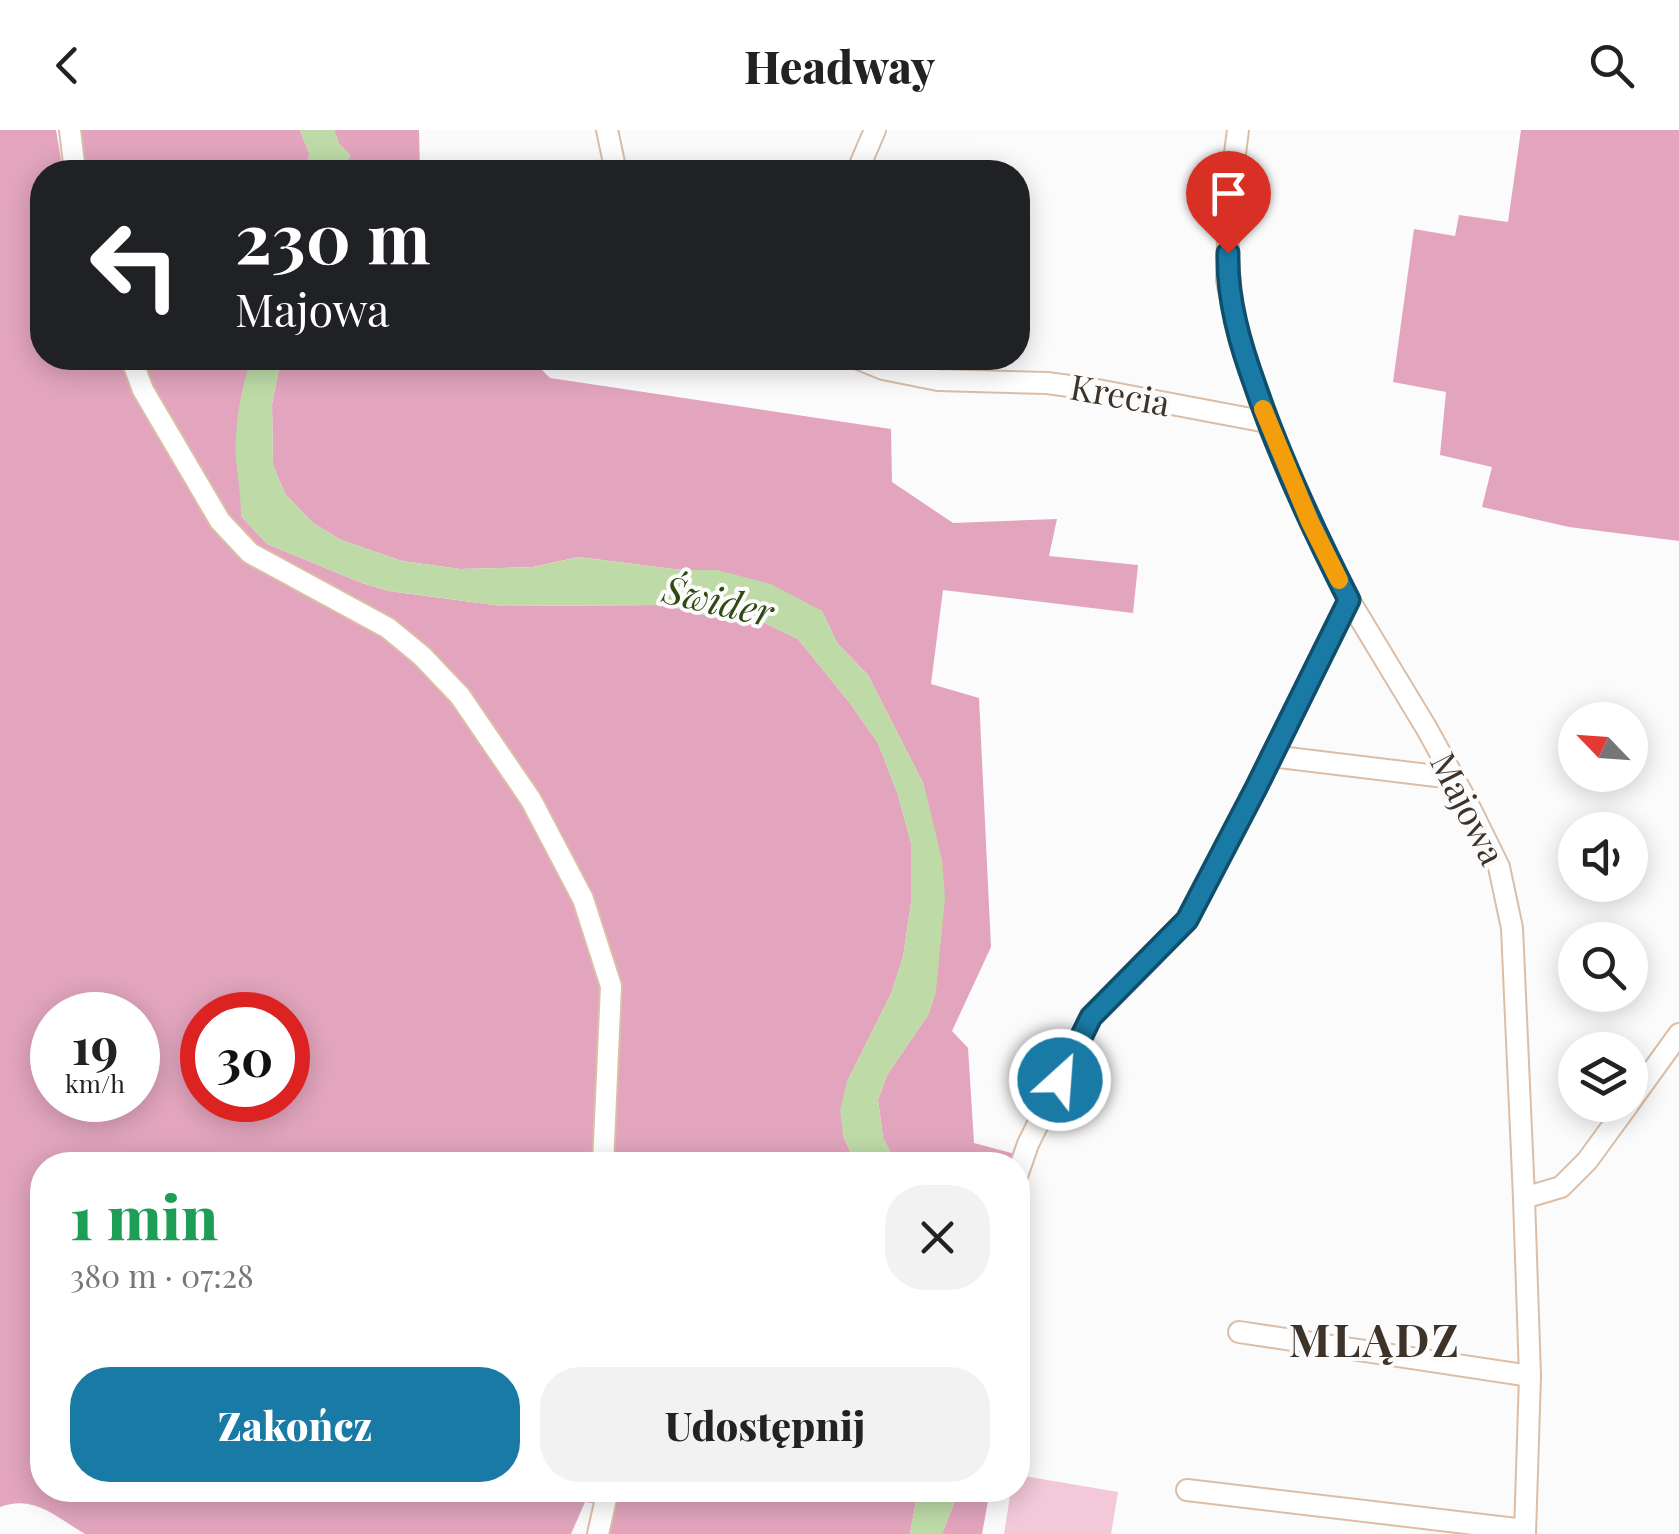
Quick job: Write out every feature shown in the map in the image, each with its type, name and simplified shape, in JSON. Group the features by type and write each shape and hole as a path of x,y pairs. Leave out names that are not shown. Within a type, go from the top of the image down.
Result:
{"street":[{"path":"70,130 74,160"},
{"path":"607,130 613,160"},
{"path":"862,160 875,130"},
{"name":"Majowa","path":"1238,130 1229,200 1227,280 1240,342 1267,422 1349,600 1426,729 1500,867 1512,928 1524,1198 1530,1376 1525,1532"},
{"path":"136,370 143,390 220,520 250,553 388,628 422,656 460,696 530,800 583,899 611,986 603,1152"},
{"name":"Krecia","path":"888,370 938,380 1047,383 1092,389 1267,422"},
{"path":"1025,1152 1091,1017 1187,920 1349,600"},
{"path":"1271,756 1453,778"},
{"path":"1648,1077 1679,1034"},
{"path":"1524,1198 1561,1187 1588,1161 1616,1122"},
{"path":"1238,1332 1530,1376"},
{"path":"1187,1490 1525,1532"},
{"path":"598,1534 605,1502"}],"shaded area":[{"path":"0,130 56,130 61,160 30,160 30,370 125,370 134,393 213,529 244,559 383,634 416,662 452,701 524,806 575,901 602,986 596,1152 30,1152 30,1502 585,1502 571,1534 85,1534 24,1503 0,1507"},
{"path":"81,130 300,130 309,153 309,160 85,160"},
{"path":"334,130 419,130 420,160 348,160 350,155 339,144"},
{"path":"1521,130 1679,130 1679,541 1569,527 1482,507 1492,467 1440,455 1446,392 1393,382 1414,229 1455,236 1459,215 1508,222"},
{"path":"146,370 249,370 236,457 241,516 267,544 362,583 389,591 502,606 665,605 704,615 754,618 798,639 878,743 911,843 911,903 903,957 891,994 847,1082 843,1135 850,1152 612,1152 619,984 467,691 257,546 228,517"},
{"path":"279,370 542,370 550,378 891,429 892,482 953,523 1057,519 1049,556 1138,565 1133,613 943,590 931,684 979,698 991,947 952,1031 968,1048 974,1143 1008,1152 890,1152 883,1138 878,1100 887,1075 928,1015 936,991 924,785 868,675 837,643 822,611 717,570 681,570 579,557 533,567 460,569 402,561 341,540 313,523 285,494 273,465 272,404"},
{"path":"1030,1477 1118,1492 1111,1534 1004,1534 1009,1502 1030,1502"},
{"path":"612,1502 916,1502 910,1534 604,1534"},
{"path":"954,1502 988,1502 982,1534 942,1534"}],"water":[{"path":"300,130 334,130 339,144 350,155 348,160 309,160"},
{"name":"Świder","path":"248,370 279,370 272,404 273,465 285,494 313,523 341,540 402,561 460,569 533,567 579,557 681,570 717,570 771,584 822,611 837,643 868,675 924,785 942,860 945,898 936,991 928,1015 887,1075 878,1100 883,1138 890,1152 850,1152 843,1135 840,1110 847,1082 891,994 903,957 911,903 911,843 878,743 798,639 754,618 704,615 665,605 502,606 389,591 267,544 241,516 236,434"},
{"path":"916,1502 954,1502 942,1534 910,1534"}],"slow traffic":[{"path":"1263,409 1339,580"}],"district":[{"name":"MLĄDZ","path":"1375,1341"}],"route":[{"path":"1060,1080 1091,1017 1187,920 1349,600 1267,422 1240,342 1227,280 1228,253"}]}
